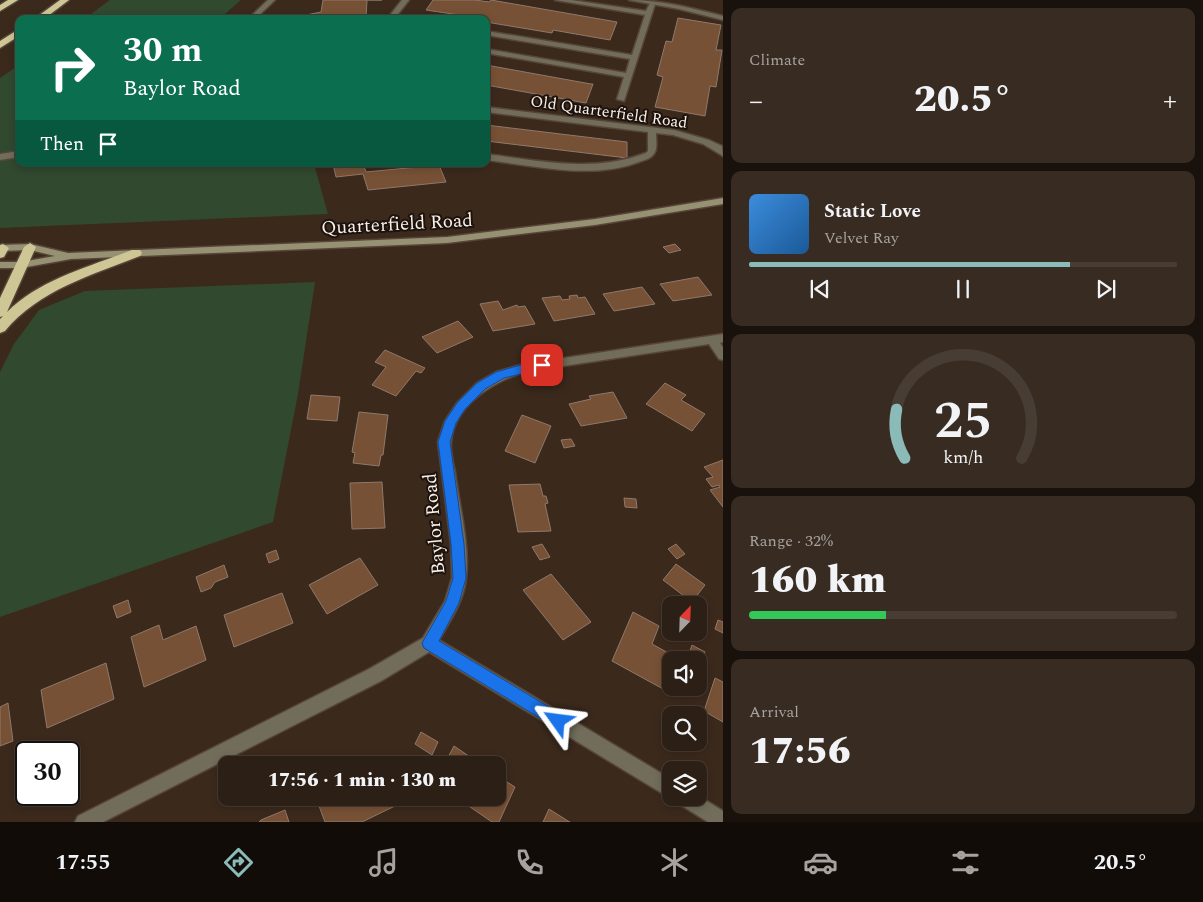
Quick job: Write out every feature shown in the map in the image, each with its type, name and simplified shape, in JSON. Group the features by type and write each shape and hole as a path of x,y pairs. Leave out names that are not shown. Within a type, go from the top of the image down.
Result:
{"highway":[{"path":"0,9 14,0"},
{"path":"44,15 65,0"},
{"path":"0,45 15,35"},
{"path":"0,312 30,247"},
{"path":"0,328 19,308 48,289 136,253"}],"main road":[{"name":"Quarterfield Road","path":"0,265 21,265 71,256 447,240 595,222 723,201"},
{"name":"Quarterfield Road","path":"1,250 30,247 71,256"}],"street":[{"path":"255,15 272,0"},
{"path":"394,15 406,0"},
{"path":"558,0 650,14"},
{"path":"632,0 679,7 723,18"},
{"path":"621,99 652,4"},
{"path":"490,34 635,58"},
{"path":"490,52 629,76"},
{"name":"Old Quarterfield Road","path":"490,110 691,137 719,148 723,153"},
{"path":"490,158 566,167 625,163 649,156 652,151 652,131"},
{"path":"0,157 15,155"},
{"path":"717,339 723,356"},
{"name":"Baylor Road","path":"84,822 375,675 429,643 452,603 459,578 458,544 444,442 451,421 461,406 481,386 500,375 524,368 717,339"},
{"path":"429,643 662,785"},
{"path":"698,806 723,821"}],"green space":[{"path":"110,0 241,0 224,15 89,15"},
{"path":"15,68 15,167 315,167 328,214 0,228 0,78"},
{"path":"315,282 298,394 273,522 0,617 0,372 14,344 39,310 85,291"}],"building":[{"path":"323,0 367,0 366,15 306,15 321,12"},
{"path":"433,0 489,2 491,0 617,22 610,40 553,30 552,33 490,23 490,15 459,15 426,10"},
{"path":"678,18 721,25 716,50 722,50 716,87 710,86 705,116 655,107 663,77 657,75 666,41 672,42"},
{"path":"490,66 593,84 586,103 490,86"},
{"path":"490,125 627,142 627,158 490,141"},
{"path":"334,167 364,167 366,172 440,167 446,182 368,190 363,174 336,177"},
{"path":"675,244 681,250 669,253 663,247"},
{"path":"698,277 712,295 673,301 660,284"},
{"path":"642,287 655,304 614,311 603,294"},
{"path":"577,295 578,298 585,297 595,314 554,321 542,298 560,296 562,300 570,299 569,296"},
{"path":"498,301 503,310 517,305 518,307 525,306 535,324 493,331 480,304"},
{"path":"458,321 473,337 437,353 422,337"},
{"path":"385,350 425,368 421,373 416,371 396,396 372,385 386,367 375,362"},
{"path":"665,383 686,395 681,400 705,414 692,431 646,404"},
{"path":"613,392 627,418 581,426 569,404 591,399 589,396"},
{"path":"311,395 340,397 337,421 307,419"},
{"path":"359,412 388,415 383,455 381,455 379,466 353,463 355,453 352,452"},
{"path":"522,415 551,426 535,463 505,451"},
{"path":"571,439 575,446 564,448 561,440"},
{"path":"723,460 723,507 710,490 720,487 719,485 712,487 706,479 713,477 704,467"},
{"path":"382,482 385,528 352,529 350,483"},
{"path":"540,484 543,496 546,496 548,503 545,504 551,531 518,532 509,485"},
{"path":"624,498 636,499 637,508 625,507"},
{"path":"542,544 550,557 540,560 532,547"},
{"path":"676,544 685,554 677,559 668,549"},
{"path":"276,550 279,559 269,563 266,554"},
{"path":"360,558 378,585 327,614 309,585"},
{"path":"676,564 705,585 697,596 684,596 663,580"},
{"path":"224,565 228,577 215,582 211,588 201,592 196,577"},
{"path":"551,574 591,622 563,640 523,590"},
{"path":"282,593 293,623 234,647 224,615"},
{"path":"128,600 131,612 117,618 113,606"},
{"path":"633,612 659,626 652,644 665,651 662,651 662,688 612,661"},
{"path":"718,620 723,622 723,633 715,629"},
{"path":"159,625 163,640 196,626 206,660 144,687 131,637"},
{"path":"692,645 703,651 690,651"},
{"path":"106,663 114,699 47,728 41,690"},
{"path":"715,678 723,682 723,722 707,713 706,706"},
{"path":"8,703 13,741 0,746 0,707"},
{"path":"421,732 438,742 432,755 415,744"},
{"path":"454,746 469,756 449,756"},
{"path":"506,781 515,787 499,822 492,822 469,806 506,806"},
{"path":"319,806 395,806 362,822 325,822"},
{"path":"549,809 568,821 570,822 543,822"},
{"path":"285,810 289,822 259,822 261,820"}],"route":[{"path":"542,365 500,375 481,386 461,406 451,421 444,442 458,544 459,578 452,603 429,643 558,721"}]}
